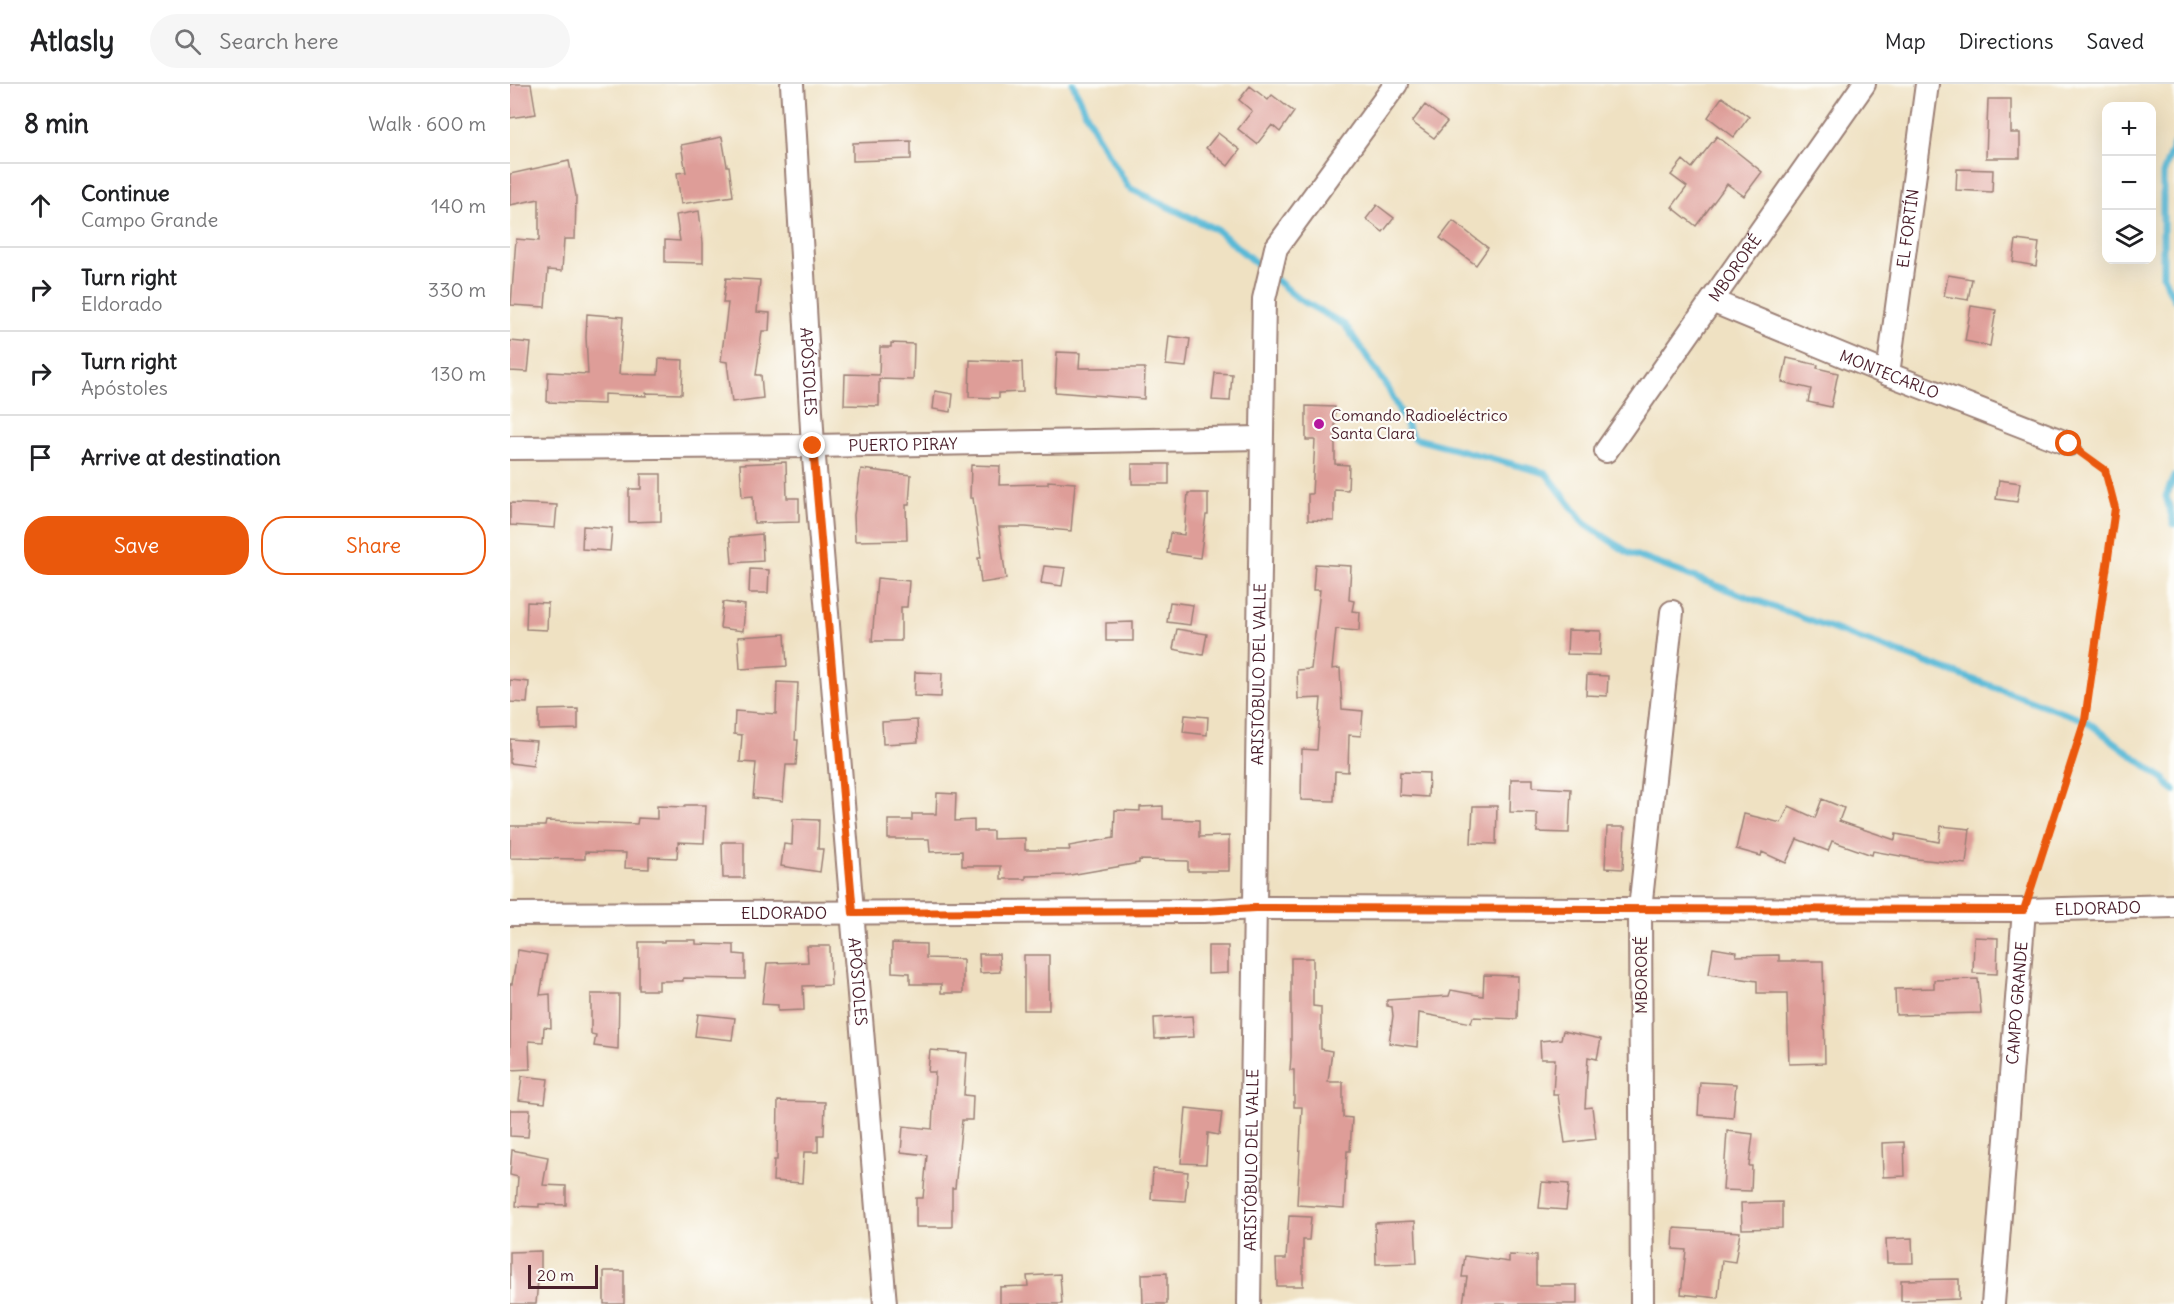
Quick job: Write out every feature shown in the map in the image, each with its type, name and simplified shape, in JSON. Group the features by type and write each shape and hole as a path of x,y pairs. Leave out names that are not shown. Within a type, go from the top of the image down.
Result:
{"street":[{"name":"APÓSTOLES","path":"792,84 813,446 885,1304"},
{"name":"ARISTÓBULO DEL VALLE","path":"1249,1304 1264,298 1276,248 1396,84"},
{"name":"MBORORÉ","path":"1606,451 1864,84"},
{"name":"EL FORTÍN","path":"1888,374 1927,84"},
{"name":"MONTECARLO","path":"1712,301 1888,374 2069,444"},
{"name":"PUERTO PIRAY","path":"510,448 813,446 1261,438"},
{"name":"MBORORÉ","path":"1642,1304 1640,909 1672,612"},
{"name":"ELDORADO","path":"510,914 1191,911 1255,908 2024,910 2174,906"},
{"name":"CAMPO GRANDE","path":"1993,1304 2024,910"}],"path":[{"path":"2024,910 2085,720 2115,508 2105,470 2069,444"}],"building":[{"path":"510,84 531,84 536,114 510,118"},
{"path":"1250,86 1268,100 1272,95 1294,112 1280,132 1272,125 1257,144 1238,129 1252,111 1239,100"},
{"path":"1722,97 1749,117 1734,137 1708,117"},
{"path":"1988,99 2011,99 2011,133 2020,133 2020,158 1986,158"},
{"path":"1425,105 1447,122 1434,138 1412,122"},
{"path":"1218,133 1240,150 1228,166 1206,148"},
{"path":"1717,136 1762,172 1744,196 1727,184 1696,226 1672,207 1687,187 1671,175 1683,160 1692,168"},
{"path":"722,137 733,196 681,204 677,173 686,172 681,145"},
{"path":"911,141 911,159 853,161 853,143"},
{"path":"569,161 576,196 575,239 564,239 562,271 548,270 545,307 511,305 516,239 539,241 539,199 510,205 510,174"},
{"path":"1957,169 1993,170 1992,192 1956,190"},
{"path":"1377,205 1394,218 1383,232 1366,219"},
{"path":"699,211 703,263 665,262 665,240 680,241 676,215"},
{"path":"1453,221 1488,248 1476,265 1440,238"},
{"path":"2016,240 2039,243 2036,266 2013,262"},
{"path":"1948,275 1972,279 1968,300 1944,296"},
{"path":"726,278 760,280 757,312 770,313 769,331 762,331 756,375 761,375 763,398 732,402 727,362 721,361 728,303 723,303"},
{"path":"1971,306 1996,310 1990,346 1965,341"},
{"path":"587,314 623,317 619,374 658,375 659,359 683,360 682,394 646,393 646,396 604,394 604,404 547,402 548,372 588,374"},
{"path":"1169,336 1190,339 1186,367 1166,365"},
{"path":"510,341 531,343 528,372 510,371"},
{"path":"891,343 914,344 913,380 879,379 879,406 844,405 845,374 879,375 880,347 891,347"},
{"path":"1057,352 1080,353 1079,368 1145,368 1144,399 1055,392"},
{"path":"1787,358 1818,365 1817,368 1838,373 1831,407 1808,402 1811,389 1782,382"},
{"path":"970,360 1022,362 1023,392 999,393 999,398 969,397"},
{"path":"1215,373 1232,374 1230,401 1212,400"},
{"path":"935,391 953,394 951,412 933,409"},
{"path":"1306,406 1335,407 1335,464 1349,465 1348,490 1334,489 1334,521 1308,520 1308,494 1312,494 1315,440 1306,440"},
{"path":"786,462 787,498 799,498 799,522 754,523 753,496 742,497 740,464"},
{"path":"1132,464 1169,464 1169,484 1132,484"},
{"path":"971,465 1000,466 999,485 1048,484 1048,481 1075,483 1071,531 999,527 1006,579 981,583 978,558 981,558 973,498 970,498"},
{"path":"861,469 911,475 909,505 906,505 907,540 855,541 854,515"},
{"path":"641,474 661,474 661,521 629,522 629,489 641,489"},
{"path":"1999,480 2020,483 2017,502 1996,499"},
{"path":"1188,493 1208,493 1208,515 1206,515 1200,558 1167,553 1170,533 1184,535"},
{"path":"510,503 557,505 555,528 510,525"},
{"path":"583,526 612,528 610,551 582,549"},
{"path":"762,534 763,561 732,563 730,537"},
{"path":"1315,564 1351,566 1349,600 1354,601 1352,611 1360,612 1359,631 1336,629 1332,669 1340,668 1342,709 1363,711 1361,736 1349,735 1348,772 1335,771 1334,801 1301,800 1302,749 1317,750 1321,698 1298,699 1297,670 1311,669 1320,590 1313,590"},
{"path":"1044,566 1065,568 1062,586 1041,583"},
{"path":"750,569 769,570 768,593 749,593"},
{"path":"877,578 909,581 907,607 901,607 901,641 872,641"},
{"path":"527,602 548,603 547,630 526,629"},
{"path":"723,602 745,605 743,631 720,628"},
{"path":"1170,602 1193,605 1190,625 1167,622"},
{"path":"1133,622 1133,641 1106,641 1106,623"},
{"path":"1177,629 1207,634 1203,655 1173,649"},
{"path":"1568,630 1601,631 1600,655 1567,654"},
{"path":"785,634 787,666 740,669 738,637"},
{"path":"915,672 942,673 941,697 914,696"},
{"path":"1587,675 1608,676 1607,696 1586,695"},
{"path":"510,680 529,682 527,703 510,702"},
{"path":"777,682 798,683 796,765 786,765 783,801 753,798 756,763 740,762 742,735 734,734 735,711 776,714"},
{"path":"578,709 578,729 539,730 539,710"},
{"path":"1185,715 1208,717 1207,735 1183,732"},
{"path":"917,720 918,742 883,744 882,722"},
{"path":"510,739 536,741 533,766 510,763"},
{"path":"1400,772 1429,773 1428,797 1399,795"},
{"path":"1511,779 1533,779 1533,787 1571,789 1569,833 1537,832 1537,813 1510,812"},
{"path":"937,793 956,794 955,821 974,820 974,831 993,831 993,839 1025,838 1025,850 1070,850 1069,846 1114,838 1115,810 1140,811 1140,807 1163,806 1163,819 1199,820 1199,837 1229,836 1229,871 1188,871 1188,861 1139,860 1139,863 1070,875 1001,879 1001,866 962,866 962,851 930,852 929,839 888,839 888,820 912,820 912,814 936,814"},
{"path":"1822,799 1844,808 1839,821 1895,840 1896,834 1939,842 1941,826 1970,829 1966,864 1917,859 1873,851 1872,855 1832,841 1828,851 1797,839 1786,863 1762,852 1761,856 1736,849 1744,814 1781,823 1789,806 1815,818"},
{"path":"685,805 706,805 704,843 678,842 677,858 649,857 649,869 625,868 626,853 585,852 585,859 510,858 510,826 545,826 546,821 637,824 638,818 657,819 657,806 685,807"},
{"path":"1473,806 1497,806 1496,844 1471,843"},
{"path":"793,819 819,820 818,849 823,849 820,872 781,866 784,844 792,845"},
{"path":"1607,827 1625,827 1623,869 1605,868"},
{"path":"722,842 744,842 744,878 723,878"},
{"path":"1974,937 1998,938 1997,974 1973,973"},
{"path":"664,940 696,940 696,944 734,945 734,954 745,955 745,979 683,978 683,981 659,981 659,990 639,990 639,942 664,942"},
{"path":"892,943 926,944 926,958 963,959 963,993 941,993 941,984 910,984 910,973 892,972"},
{"path":"807,946 830,946 831,985 803,986 804,1010 778,1011 778,1005 762,1004 767,963 808,962"},
{"path":"1208,946 1228,946 1228,973 1208,974"},
{"path":"1713,948 1737,952 1736,956 1779,955 1779,961 1823,961 1825,1063 1789,1064 1787,993 1757,993 1757,981 1709,974"},
{"path":"518,950 547,955 540,995 550,994 551,1028 544,1027 543,1042 529,1041 530,1069 510,1070 510,984 512,984"},
{"path":"979,954 999,954 1000,972 980,973"},
{"path":"1024,955 1049,955 1049,1010 1024,1010"},
{"path":"1291,958 1313,958 1313,1006 1321,1007 1321,1049 1332,1051 1328,1082 1343,1082 1343,1117 1352,1118 1350,1151 1347,1151 1344,1208 1297,1205 1302,1107 1294,1107 1294,1070 1290,1070"},
{"path":"1484,975 1518,976 1517,1019 1473,1017 1471,1023 1419,1013 1417,1047 1389,1043 1393,1016 1392,1007 1387,1006 1387,1000 1449,996 1451,990 1483,996"},
{"path":"1978,979 1981,1013 1896,1015 1895,989 1934,988 1934,980"},
{"path":"591,994 619,994 618,1049 594,1046 596,1035 591,1034"},
{"path":"698,1014 735,1018 732,1040 695,1036"},
{"path":"1192,1016 1194,1037 1155,1039 1154,1018"},
{"path":"1563,1031 1601,1039 1597,1059 1588,1057 1585,1108 1592,1107 1596,1139 1565,1143 1558,1095 1553,1095 1555,1059 1541,1059 1540,1041 1561,1039"},
{"path":"930,1050 967,1053 964,1095 973,1096 972,1120 962,1120 955,1188 952,1188 952,1227 916,1227 916,1198 923,1198 927,1155 901,1152 903,1126 932,1129 935,1072 928,1072"},
{"path":"522,1076 548,1079 545,1103 519,1100"},
{"path":"1700,1082 1736,1084 1733,1118 1698,1115"},
{"path":"778,1101 825,1102 824,1135 818,1135 818,1152 804,1152 802,1183 773,1181 774,1160 777,1160"},
{"path":"1186,1108 1222,1112 1219,1135 1208,1133 1206,1164 1181,1163"},
{"path":"510,1110 530,1110 528,1137 510,1136"},
{"path":"1727,1131 1753,1134 1749,1166 1752,1166 1751,1191 1723,1190"},
{"path":"1904,1142 1905,1176 1883,1177 1882,1143"},
{"path":"512,1150 548,1157 543,1185 566,1186 566,1205 516,1206 518,1177 510,1175"},
{"path":"1153,1169 1188,1172 1185,1201 1151,1199"},
{"path":"1542,1182 1569,1184 1566,1210 1539,1208"},
{"path":"1782,1202 1782,1228 1742,1229 1741,1203"},
{"path":"1289,1216 1311,1217 1309,1240 1303,1240 1303,1286 1277,1286 1276,1259 1286,1259"},
{"path":"1415,1221 1417,1263 1376,1264 1375,1223"},
{"path":"1674,1228 1740,1232 1735,1262 1722,1260 1718,1298 1681,1294 1686,1250 1673,1249"},
{"path":"1912,1238 1913,1263 1887,1263 1886,1239"},
{"path":"541,1251 541,1280 538,1280 536,1304 510,1304 510,1252"},
{"path":"1509,1255 1536,1256 1536,1285 1577,1285 1577,1304 1463,1304 1467,1277 1462,1277 1465,1256 1509,1262"},
{"path":"604,1271 624,1271 624,1304 604,1304"},
{"path":"1167,1273 1167,1304 1143,1304 1142,1274"},
{"path":"1060,1274 1062,1304 1000,1304 1000,1287 1028,1286 1027,1276"},
{"path":"1959,1279 1959,1299 1901,1301 1901,1280"}],"waterway":[{"path":"1073,84 1096,134 1129,188 1217,230 1265,271"},
{"path":"2174,144 2163,174 2163,276 2174,299"},
{"path":"1274,278 1299,299 1345,325 1388,388 1413,438 1546,473 1585,524 1629,553 2085,720 2164,779 2174,791"},
{"path":"2174,477 2166,496 2174,524"}],"place":[{"name":"Comando Radioeléctrico Santa Clara","path":"1319,424"}],"route":[{"path":"813,446 853,913 1203,911 1255,908 2024,910 2085,720 2115,508 2105,470 2069,444"}]}
